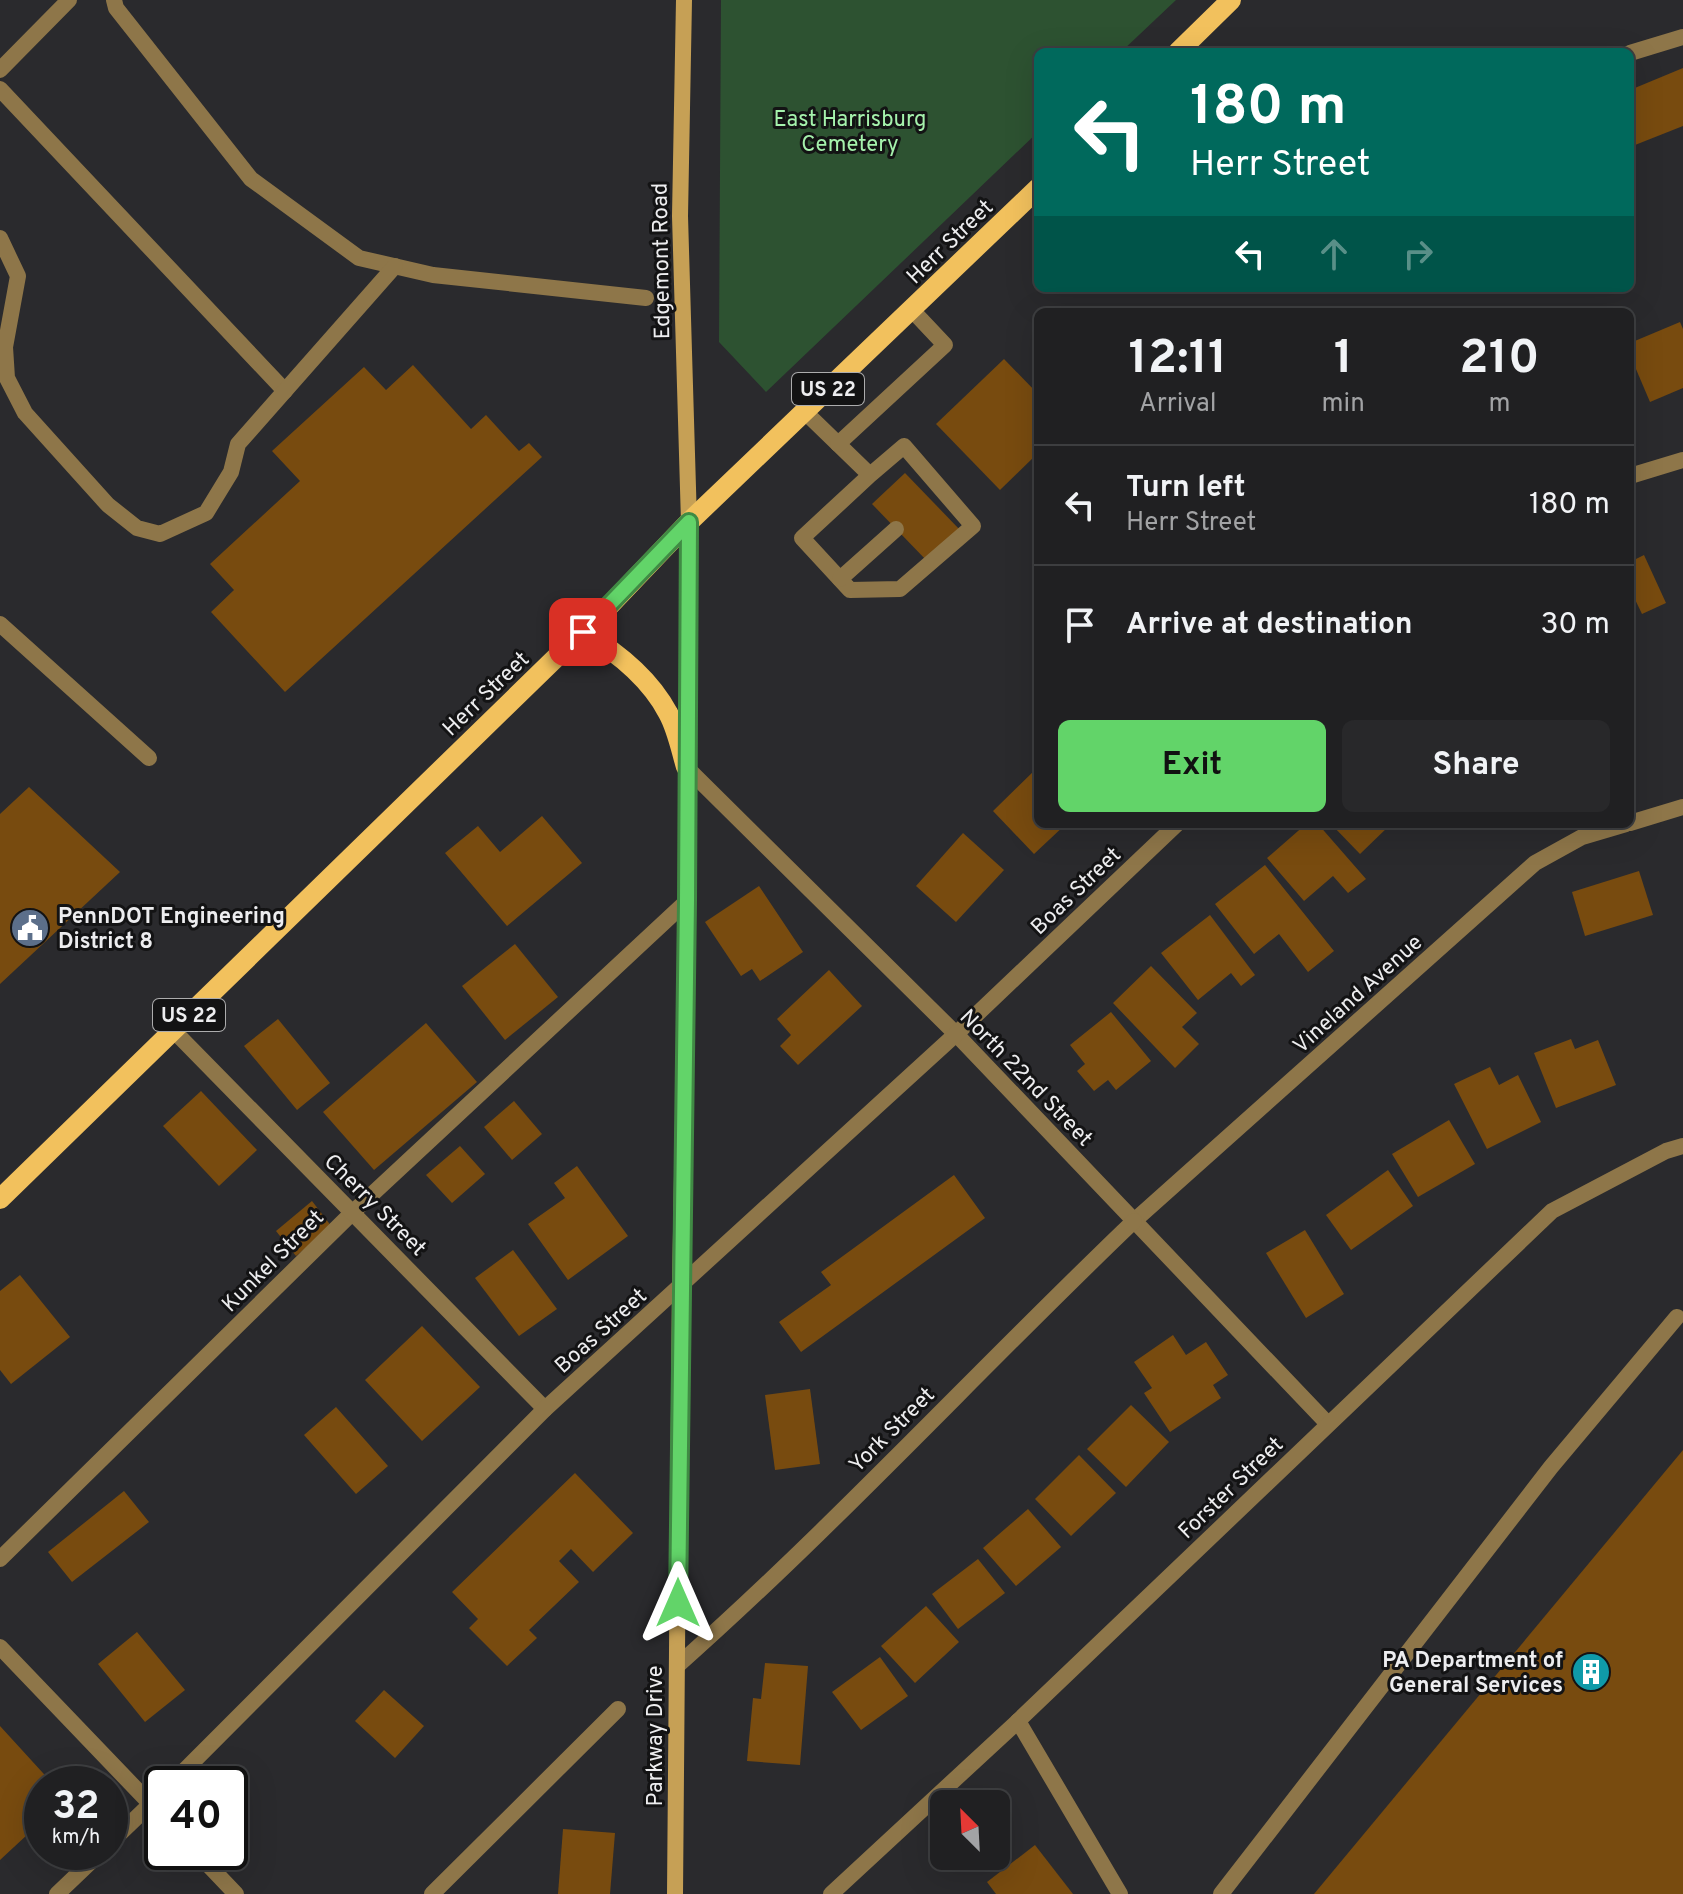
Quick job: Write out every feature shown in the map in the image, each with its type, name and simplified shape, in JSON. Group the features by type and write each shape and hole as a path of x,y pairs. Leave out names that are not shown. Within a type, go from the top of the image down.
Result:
{"main road":[{"path":"1182,48 1231,0"},
{"name":"Herr Street","path":"4,1190 583,632 689,522 1034,192"},
{"path":"583,632 609,647 633,667 653,691 669,715 686,767"}],"street":[{"path":"0,70 69,0"},
{"path":"114,0 116,8 251,179 359,258 433,275 646,298"},
{"name":"Edgemont Road","path":"684,0 680,216 689,522"},
{"path":"1634,52 1683,37"},
{"path":"0,89 285,391"},
{"path":"0,238 18,276 5,347 7,378 25,413 108,505 137,528 160,534 206,513 231,472 238,444 395,266"},
{"path":"838,444 945,345 912,310"},
{"path":"805,412 870,475"},
{"path":"904,446 935,494 973,526 900,589 850,590 802,538 870,475 904,446"},
{"path":"1634,475 1683,460"},
{"name":"Parkway Drive","path":"675,1894 689,522"},
{"path":"840,579 896,529"},
{"path":"0,624 149,758"},
{"name":"North 22nd Street","path":"686,767 956,1034 1328,1424"},
{"name":"Vineland Avenue","path":"1634,821 1683,807"},
{"name":"Boas Street","path":"189,1766 545,1409 956,1034 1173,828"},
{"name":"Vineland Avenue","path":"1134,1221 1535,863 1582,837 1612,828"},
{"name":"Kunkel Street","path":"0,1559 353,1212 687,901"},
{"name":"Cherry Street","path":"173,1030 545,1409"},
{"name":"Forster Street","path":"831,1894 1018,1721 1552,1211 1666,1151 1683,1146"},
{"name":"York Street","path":"677,1666 796,1556 1041,1309 1134,1221"},
{"path":"1221,1894 1551,1467 1677,1317"},
{"path":"0,1647 144,1791"},
{"path":"432,1894 618,1709"},
{"path":"1018,1721 1120,1894"},
{"path":"128,1829 144,1816"},
{"path":"57,1894 82,1870"},
{"path":"213,1870 236,1894"}],"green space":[{"name":"East Harrisburg Cemetery","path":"721,0 1176,0 1125,48 1034,48 1034,136 766,392 719,342"}],"building":[{"path":"1683,68 1683,126 1634,145 1634,88"},
{"path":"1680,322 1683,329 1683,388 1650,402 1634,364 1634,341"},
{"path":"1004,359 1034,390 1034,457 1000,490 936,424"},
{"path":"413,365 471,429 486,415 519,451 529,443 542,457 285,692 211,612 234,590 210,564 300,481 272,451 364,367 386,390"},
{"path":"905,473 961,531 928,562 872,504"},
{"path":"1644,555 1666,603 1642,614 1634,597 1634,560"},
{"path":"1034,771 1034,828 1062,828 1034,854 993,811"},
{"name":"PennDOT Engineering District 8","path":"29,787 120,872 0,984 0,814"},
{"path":"542,816 582,863 507,926 445,853 478,826 500,852"},
{"path":"1301,828 1321,828 1366,879 1348,893 1333,876 1304,901 1267,858"},
{"path":"1335,828 1387,828 1360,854"},
{"path":"963,833 1004,870 956,922 916,886"},
{"path":"1265,865 1334,951 1308,972 1279,934 1254,954 1215,904"},
{"path":"1639,871 1653,915 1585,936 1572,892"},
{"path":"759,886 803,952 760,981 752,969 741,976 705,922"},
{"path":"1210,915 1255,975 1241,986 1231,973 1198,1000 1161,953"},
{"path":"515,944 558,997 505,1040 462,986"},
{"path":"1151,966 1197,1013 1182,1027 1199,1044 1175,1068 1113,1003"},
{"path":"829,970 862,1006 798,1065 780,1046 791,1035 777,1019"},
{"path":"1111,1012 1151,1061 1116,1090 1108,1080 1094,1091 1077,1071 1085,1064 1070,1045"},
{"path":"278,1019 330,1083 297,1110 244,1046"},
{"path":"426,1023 477,1082 374,1170 323,1112"},
{"path":"1571,1039 1575,1049 1598,1040 1616,1085 1556,1108 1534,1053"},
{"path":"1490,1067 1499,1085 1518,1075 1541,1122 1487,1149 1454,1084"},
{"path":"201,1091 257,1150 219,1186 163,1126"},
{"path":"514,1101 542,1134 512,1160 484,1127"},
{"path":"1449,1120 1475,1164 1418,1197 1392,1154"},
{"path":"460,1146 485,1174 452,1203 426,1175"},
{"path":"577,1166 628,1236 568,1280 528,1224 565,1198 554,1183"},
{"path":"1388,1170 1413,1206 1351,1250 1326,1215"},
{"path":"954,1175 985,1218 801,1352 779,1322 831,1285 821,1272"},
{"path":"312,1201 332,1227 296,1256 276,1231"},
{"path":"1305,1230 1344,1294 1306,1318 1266,1253"},
{"path":"513,1250 557,1309 519,1336 475,1278"},
{"path":"20,1275 70,1337 11,1384 0,1370 0,1291"},
{"path":"422,1326 480,1387 422,1441 365,1380"},
{"path":"1173,1335 1186,1355 1206,1342 1228,1375 1213,1385 1221,1398 1170,1432 1144,1393 1152,1388 1134,1362"},
{"path":"810,1389 820,1464 775,1470 765,1395"},
{"path":"1131,1405 1169,1442 1126,1487 1087,1449"},
{"path":"336,1407 388,1466 356,1494 304,1435"},
{"name":"PA Department of General Services","path":"1683,1450 1683,1894 1314,1894"},
{"path":"1079,1455 1116,1493 1071,1536 1035,1499"},
{"path":"575,1473 633,1533 593,1572 571,1549 559,1561 579,1582 529,1630 537,1638 507,1666 469,1628 478,1619 452,1592"},
{"path":"124,1491 149,1522 72,1582 48,1552"},
{"path":"1028,1509 1061,1547 1016,1586 983,1548"},
{"path":"978,1559 1005,1593 958,1629 932,1594"},
{"path":"926,1606 959,1642 915,1683 881,1646"},
{"path":"137,1632 185,1690 145,1722 98,1664"},
{"path":"880,1657 908,1696 861,1730 832,1692"},
{"path":"765,1663 808,1666 800,1765 747,1761 753,1698 761,1699"},
{"path":"384,1690 424,1726 395,1758 355,1721"},
{"path":"0,1726 37,1766 24,1766 24,1838 0,1860"},
{"path":"563,1829 615,1833 610,1894 558,1894"},
{"path":"1035,1845 1073,1894 996,1894 987,1882 1003,1870 1010,1870 1010,1864"}],"place":[{"name":"PennDOT Engineering District 8","path":"30,928"},
{"name":"PA Department of General Services","path":"1591,1672"}],"route":[{"path":"583,632 689,522 678,1603"}]}
